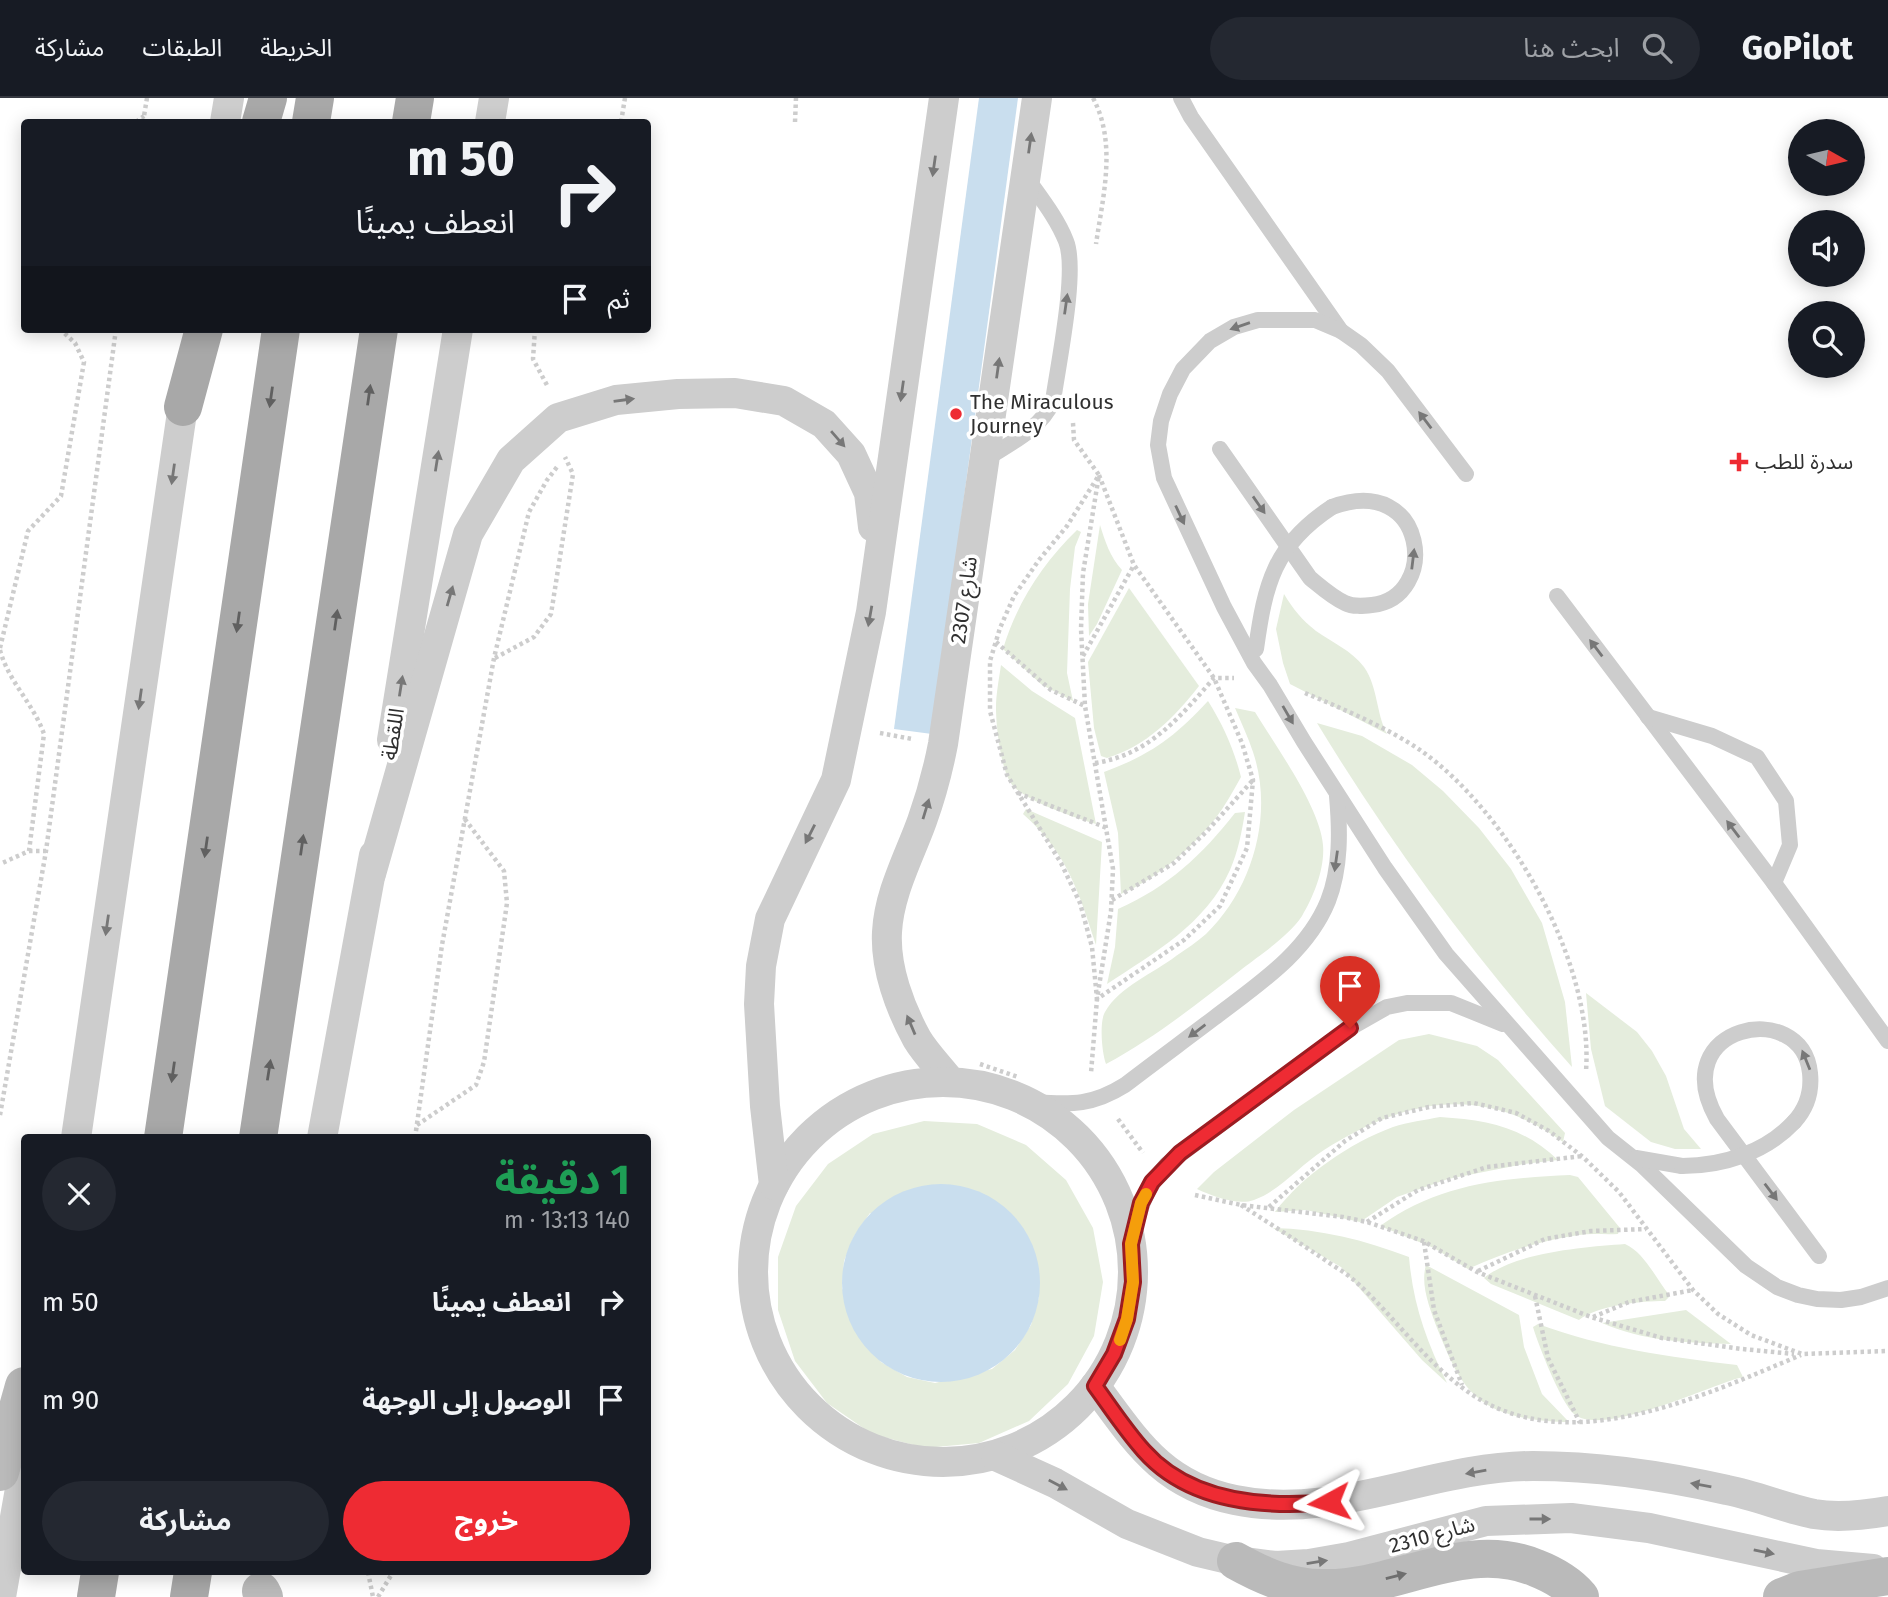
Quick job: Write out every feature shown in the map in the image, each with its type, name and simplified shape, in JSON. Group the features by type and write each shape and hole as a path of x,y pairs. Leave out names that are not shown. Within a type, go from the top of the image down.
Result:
{"main road":[{"path":"262,119 268,98"},
{"path":"312,119 315,98"},
{"path":"412,119 415,98"},
{"path":"183,407 203,333"},
{"path":"164,1134 280,333"},
{"path":"259,1134 378,333"},
{"path":"0,1472 21,1397"},
{"path":"1236,1561 1277,1581 1322,1588 1365,1584 1466,1560 1510,1560 1551,1574 1569,1585 1580,1597"},
{"path":"96,1597 100,1575"},
{"path":"189,1597 193,1575"},
{"path":"1782,1597 1800,1590 1888,1576"}],"street":[{"path":"226,119 229,98"},
{"path":"490,119 494,98"},
{"path":"774,1185 765,1106 759,1004 761,966 770,919 836,780 871,612 944,98"},
{"name":"شارع 2307","path":"950,1081 917,1039 897,993 888,956 887,934 897,885 937,773 1037,98"},
{"path":"77,1134 194,333"},
{"name":"اللقطة","path":"323,1134 371,874 456,333"},
{"path":"371,874 468,534 511,460 558,418 616,400 678,394 735,393 784,401 824,424 851,454 869,493 877,564"},
{"path":"950,1081 1004,1091 1027,1090 1069,1129 1095,1158 1112,1184 1124,1213 1131,1244 1133,1282 1127,1319 1114,1354 1095,1386 1075,1410 1052,1429 1025,1445 996,1456 963,1463 929,1464 895,1458 863,1446 834,1429 808,1407 786,1381 769,1351 753,1284 756,1239 761,1217 774,1185 793,1154 818,1128 847,1107 880,1092 903,1086 950,1081"},
{"path":"1095,1386 1144,1452 1166,1471 1202,1490 1235,1500 1291,1505 1329,1502 1481,1471 1530,1466 1628,1473 1727,1490 1816,1514 1866,1515 1888,1511"},
{"name":"شارع 2310","path":"996,1456 1055,1483 1127,1524 1198,1552 1236,1561 1276,1566 1309,1564 1349,1557 1486,1521 1571,1518 1649,1528 1816,1564 1888,1570"},
{"path":"1,1597 21,1483"}],"lane":[{"path":"1181,98 1191,117 1341,331"},
{"path":"984,460 1042,420 1053,401 1055,390 1070,275 1070,252 1062,231 1026,176"},
{"path":"1465,474 1388,371 1362,345 1341,331 1315,320 1258,320 1234,327 1210,341 1183,369 1170,394 1161,421 1158,445 1164,478 1224,607 1336,793 1446,954 1608,1138 1746,1266 1777,1287 1807,1297 1841,1300 1888,1288"},
{"path":"1220,449 1310,578 1348,605 1379,604 1394,598 1410,578 1415,541 1408,524 1395,510 1372,500 1357,500 1332,507 1293,541 1269,579 1260,613 1255,656"},
{"path":"1557,596 1774,883 1888,1041"},
{"path":"1648,717 1712,736 1757,757 1786,801 1790,845 1774,883"},
{"path":"1027,1090 1073,1104 1104,1098 1264,980 1289,958 1317,924 1329,899 1340,834 1336,793"},
{"path":"1131,1244 1141,1203 1152,1182 1166,1165 1350,1028 1387,1007 1407,1003 1451,1003 1507,1026"},
{"path":"1630,1157 1682,1166 1718,1164 1734,1159 1782,1134 1801,1115 1811,1088 1809,1063 1796,1043 1777,1031 1737,1033 1723,1041 1715,1049 1704,1074 1704,1088 1708,1103 1717,1119 1819,1256"}],"path":[{"path":"143,119 147,98"},
{"path":"622,119 625,98"},
{"path":"795,122 796,98"},
{"path":"1093,98 1100,112 1108,167 1095,250"},
{"path":"139,119 144,115"},
{"path":"29,851 44,734 38,718 4,667 0,649 28,531 61,496 84,362 75,342 65,333"},
{"path":"0,1115 46,851 115,333"},
{"path":"494,658 534,637 551,614 573,474 565,457 567,437 548,388 533,359 535,333"},
{"path":"1073,413 1074,440 1099,475 1134,565 1214,678 1242,743 1253,780 1247,848 1220,906 1184,940 1097,999"},
{"path":"415,1134 442,945 494,658 529,512 547,480 565,457"},
{"path":"1097,999 1092,947 1080,903 1060,863 1007,775 990,711 990,661 1014,596 1039,559 1067,526 1099,475"},
{"path":"1091,1079 1097,999 1104,965 1113,869 1085,706 1082,656 1083,573 1099,475"},
{"path":"1082,656 1134,565"},
{"path":"996,642 1051,690 1085,706"},
{"path":"1095,763 1116,760 1143,746 1176,722 1214,678 1243,678"},
{"path":"1301,691 1345,710 1420,750 1458,784 1498,827 1528,872 1564,947 1582,1016 1587,1053 1585,1077"},
{"path":"1111,900 1174,863 1253,780"},
{"path":"1018,793 1107,828"},
{"path":"416,1126 476,1085 484,1062 507,902 505,871 464,818"},
{"path":"0,864 29,851 46,851"},
{"path":"977,1062 1027,1090"},
{"path":"1079,1073 1091,1069"},
{"path":"1269,1207 1345,1141 1382,1118 1429,1107 1474,1103 1517,1113 1549,1130 1583,1157 1619,1192 1693,1290 1718,1314 1751,1335 1802,1354"},
{"path":"1118,1119 1148,1159"},
{"path":"1582,1148 1583,1157"},
{"path":"1367,1222 1418,1190 1487,1167 1583,1157"},
{"path":"1195,1195 1241,1205 1367,1222 1423,1241 1477,1272 1535,1295 1591,1317 1662,1338 1802,1354 1888,1351"},
{"path":"1241,1205 1355,1280 1403,1332 1464,1389 1488,1404 1532,1420 1580,1423 1644,1412 1745,1378 1802,1354"},
{"path":"1477,1272 1545,1239 1591,1231 1647,1229"},
{"path":"1423,1241 1433,1310 1464,1389"},
{"path":"1591,1317 1629,1301 1693,1290"},
{"path":"1535,1295 1548,1358 1580,1423"},
{"path":"369,1575 376,1597"},
{"path":"376,1597 391,1575"}],"green space":[{"path":"1100,525 1111,554 1122,570 1089,636 1088,604"},
{"path":"1077,530 1081,532 1075,547 1070,589 1067,673 1073,701 1042,685 1003,649 1032,585 1053,556"},
{"path":"1129,588 1199,686 1158,730 1134,746 1107,758 1101,756 1094,728 1088,662"},
{"path":"1284,594 1306,623 1348,651 1364,667 1372,683 1387,734 1290,684 1276,629"},
{"path":"1001,665 1032,691 1075,718 1096,824 1040,803 1020,792 1009,780 1000,749 996,716"},
{"path":"1208,701 1227,738 1241,777 1219,814 1195,841 1160,872 1121,894 1118,833 1104,772 1161,744"},
{"path":"1235,708 1255,712 1314,813 1320,830 1323,854 1314,891 1297,923 1274,944 1176,1020 1106,1064 1102,1045 1102,1023 1111,1003 1128,988 1206,934 1222,916 1247,873 1260,825 1261,800 1253,752"},
{"path":"1317,723 1362,736 1412,765 1443,791 1479,828 1511,869 1542,923 1565,1002 1572,1067 1502,986 1405,858"},
{"path":"1026,809 1102,842 1096,945 1077,890 1061,858 1023,814"},
{"path":"1245,812 1233,863 1220,889 1207,906 1177,936 1107,984 1115,947 1118,909 1168,880 1210,843 1235,813"},
{"path":"1586,993 1637,1032 1652,1051 1666,1076 1684,1129 1701,1149 1675,1149 1651,1142 1605,1106 1591,1049"},
{"path":"1429,1034 1477,1046 1498,1060 1565,1133 1563,1142 1533,1123 1502,1111 1473,1105 1443,1105 1384,1119 1354,1133 1315,1156 1282,1184 1254,1200 1233,1201 1197,1189 1214,1172 1294,1110 1399,1040"},
{"path":"1440,1117 1474,1120 1504,1127 1532,1140 1558,1160 1448,1179 1397,1197 1360,1222 1306,1210 1275,1212 1299,1185 1344,1151 1393,1127"},
{"path":"924,1121 977,1124 1026,1145 1066,1180 1093,1228 1103,1282 1094,1336 1068,1384 1029,1421 979,1443 925,1448 872,1434 827,1403 795,1361 778,1310 778,1257 796,1206 828,1164 873,1134","holes":["870,1213 1039,1297 1031,1325 1015,1350 992,1369 935,1383 907,1377 881,1362 842,1288 844,1261 854,1236"]},
{"path":"1570,1175 1578,1177 1620,1228 1618,1234 1584,1234 1551,1240 1468,1269 1434,1248 1380,1226 1402,1212 1447,1192 1495,1181"},
{"path":"1273,1228 1342,1237 1409,1257 1422,1322 1447,1383 1422,1360 1341,1267"},
{"path":"1625,1244 1650,1267 1670,1296 1665,1301 1608,1307 1579,1320 1491,1284 1484,1278 1514,1262 1552,1252"},
{"path":"1426,1265 1519,1315 1524,1347 1542,1394 1569,1422 1508,1414 1486,1404 1470,1390 1453,1365 1431,1313 1425,1289"},
{"path":"1686,1310 1731,1344 1682,1342 1649,1337 1602,1323"},
{"path":"1538,1324 1612,1345 1661,1355 1737,1365 1743,1377 1657,1408 1608,1419 1588,1420 1574,1414 1563,1398 1550,1373 1533,1327"}],"water":[{"name":"The Miraculous Journey","path":"979,98 1018,98 932,734 894,729"},
{"path":"941,1184 979,1192 1011,1213 1032,1245 1040,1283 1032,1321 1011,1353 979,1374 941,1382 903,1374 871,1353 850,1321 842,1283 850,1245 871,1213 903,1192"}],"slow traffic":[{"path":"1120,1340 1127,1319 1133,1282 1131,1244 1141,1203 1146,1194"}],"place":[{"name":"The Miraculous Journey","path":"956,414"},
{"name":"سدرة للطب","path":"1739,462"}],"route":[{"path":"1329,1502 1291,1505 1235,1500 1202,1490 1166,1471 1144,1452 1095,1386 1114,1354 1127,1319 1133,1282 1131,1244 1141,1203 1152,1182 1180,1153 1350,1028"}]}
